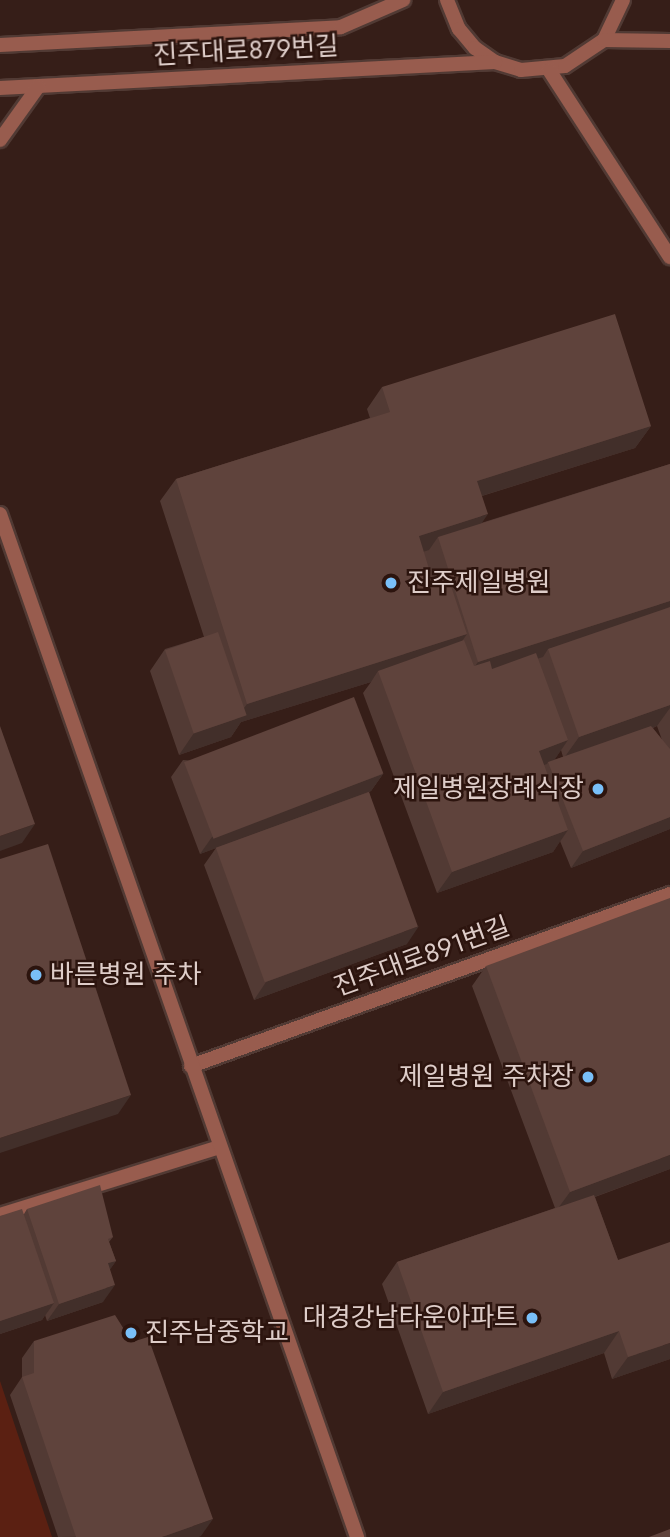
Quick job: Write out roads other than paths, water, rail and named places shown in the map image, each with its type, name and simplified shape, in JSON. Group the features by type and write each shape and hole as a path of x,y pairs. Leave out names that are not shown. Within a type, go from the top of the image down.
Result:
{"street":[{"path":"0,45 341,27 404,0"},
{"path":"447,0 458,29 495,62 521,70 549,70 565,66 604,40 623,0"},
{"path":"604,40 670,41"},
{"name":"진주대로879번길","path":"0,88 495,62"},
{"path":"549,70 670,257"},
{"path":"0,140 38,87"},
{"path":"0,514 357,1537"},
{"name":"진주대로891번길","path":"191,1066 670,894"},
{"path":"0,1215 219,1147"}],"place":[{"name":"진주제일병원","path":"391,583"},
{"name":"제일병원장례식장","path":"598,789"},
{"name":"바른병원 주차","path":"36,975"},
{"name":"제일병원 주차장","path":"588,1077"},
{"name":"대경강남타운아파트","path":"532,1318"},
{"name":"진주남중학교","path":"131,1333"}]}
